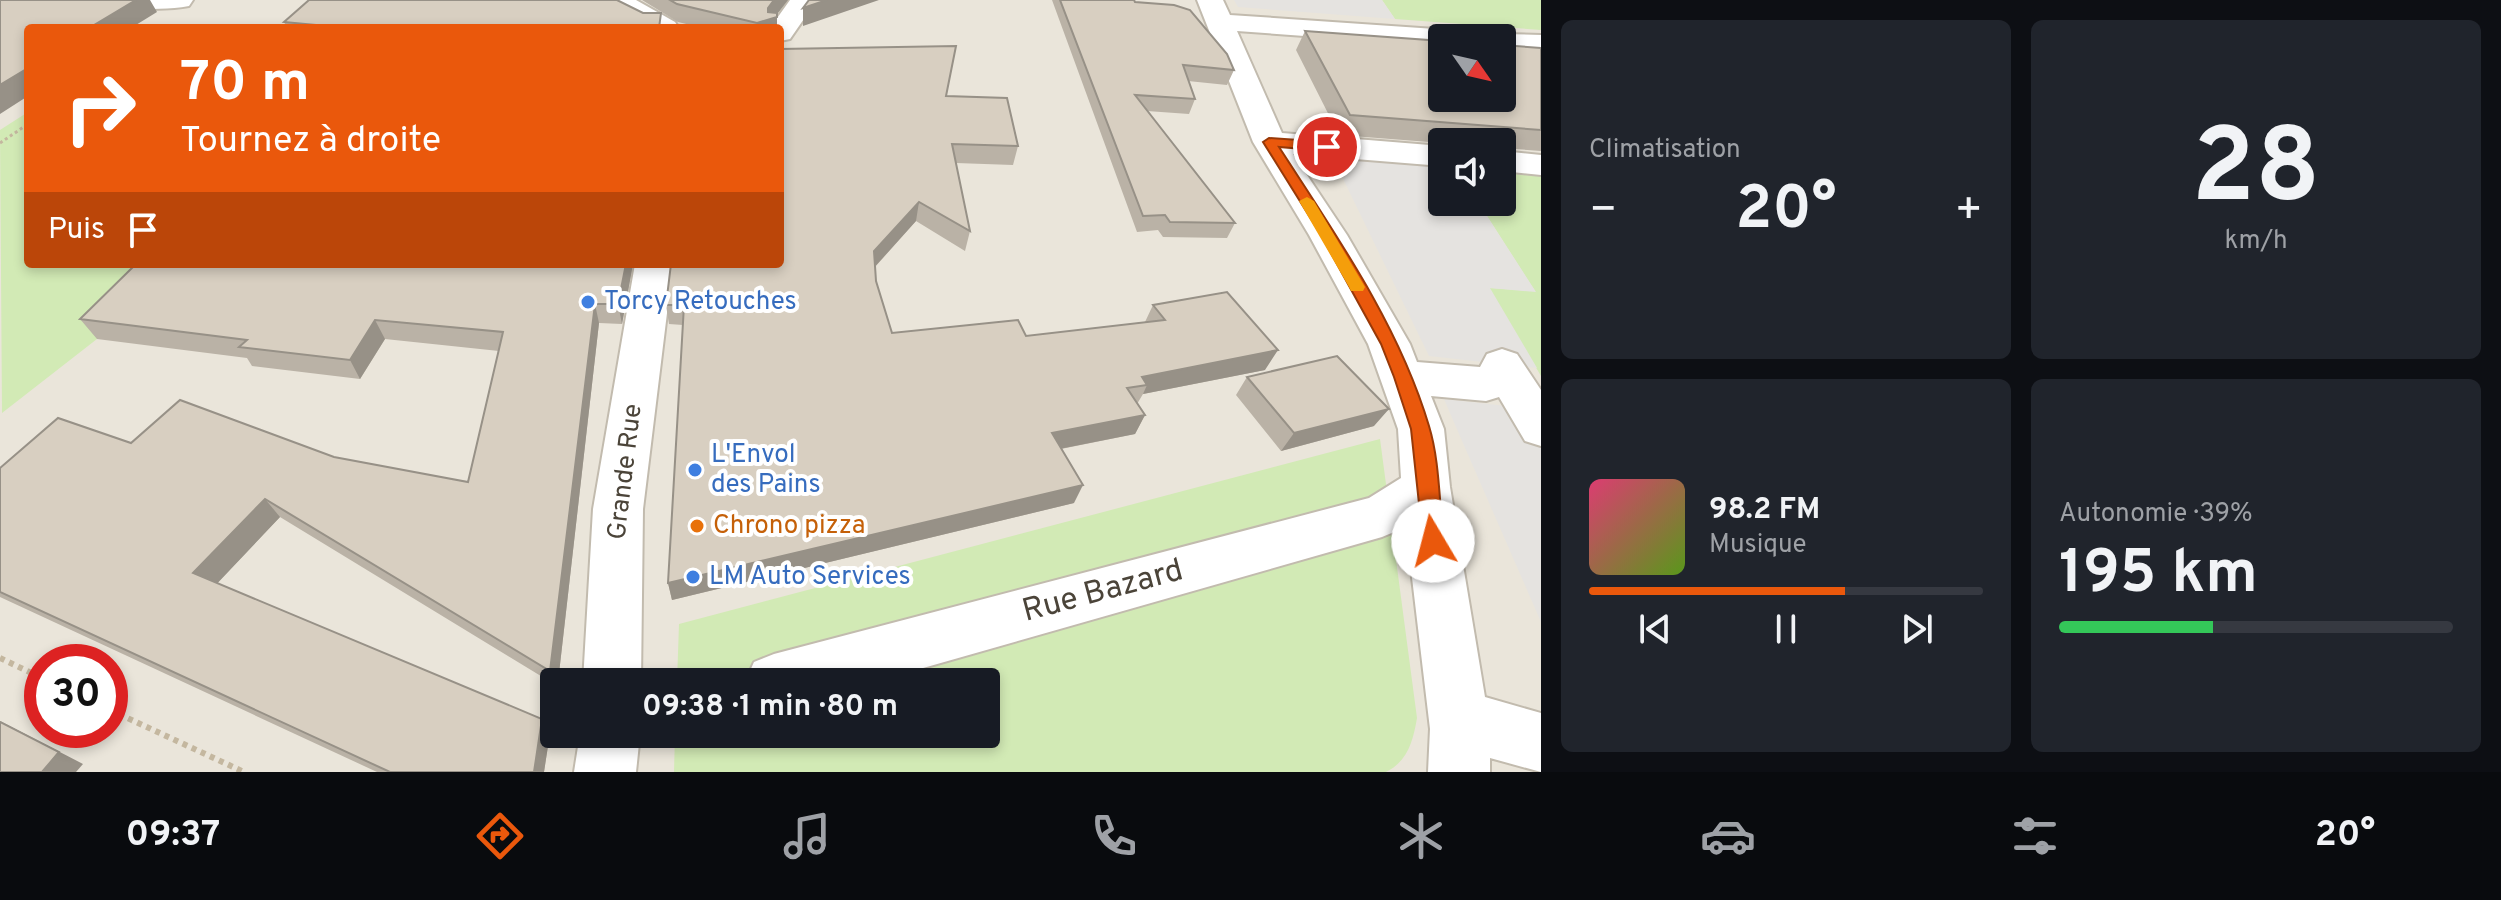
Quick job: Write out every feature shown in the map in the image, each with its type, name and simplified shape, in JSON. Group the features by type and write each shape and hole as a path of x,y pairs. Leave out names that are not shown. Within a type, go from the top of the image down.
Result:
{"street":[{"path":"99,8 129,2 180,0"},
{"path":"612,0 637,10 659,24"},
{"path":"784,28 804,0"},
{"path":"1428,35 1214,11 1269,142 1328,235 1389,344 1421,429 1458,746 1541,743"},
{"path":"1516,43 1541,44"},
{"path":"1269,142 1428,155"},
{"path":"1516,162 1541,165"},
{"name":"Grande Rue","path":"612,668 618,509 653,268"},
{"path":"1403,377 1486,384 1502,380 1502,365 1541,428"},
{"name":"Rue Bazard","path":"825,668 1382,516 1426,487"},
{"path":"605,772 608,748"}],"path":[{"path":"0,143 24,127"},
{"path":"17,132 24,133"},
{"path":"0,658 24,669"},
{"path":"128,718 244,772"}],"shaded area":[{"path":"0,0 1541,0 1541,772 0,772"},
{"path":"1234,0 1382,0 1395,19 1238,7"},
{"path":"1333,158 1428,166 1428,216 1487,216 1536,292 1490,288 1537,368 1429,356"},
{"path":"1444,399 1541,410 1541,622 1456,427"}],"green space":[{"path":"1382,0 1541,0 1541,30 1516,28 1516,24 1395,19"},
{"path":"24,115 24,268 165,268 97,339 2,413 0,130"},
{"path":"1516,173 1541,175 1541,376 1489,288 1535,291 1487,216 1516,216"},
{"path":"1380,439 1417,718 1408,750 1400,762 1386,772 674,772 675,748 1000,748 1000,668 677,668 679,624"}],"building":[{"path":"0,0 136,0 96,24 24,24 24,70 0,85"},
{"path":"309,0 617,0 643,13 661,13 660,24 284,22"},
{"path":"670,0 774,0 768,12 777,13 777,17 757,23"},
{"path":"809,0 827,0 803,8"},
{"path":"1060,0 1134,0 1190,10 1227,54 1234,70 1183,65 1195,99 1135,95 1235,223 1170,222 1165,215 1143,216"},
{"path":"1305,31 1428,40 1428,112 1516,112 1516,46 1541,48 1541,130 1350,115"},
{"path":"956,46 946,96 1007,98 1018,146 952,144 970,231 919,202 874,251 876,281 892,333 1018,320 1026,336 1165,320 1153,305 1227,292 1278,350 1142,377 1147,385 1127,388 1145,415 1052,433 1083,485 668,583 684,305 666,305 671,268 784,268 784,49"},
{"path":"132,268 625,268 618,304 595,304 550,668 545,668 265,499 193,573 540,718 534,772 390,772 128,651 128,644 113,644 0,592 0,468 58,418 131,443 180,400 334,457 468,482 503,332 375,320 350,360 239,347 247,340 80,319"},
{"path":"1337,356 1389,409 1294,433 1247,377"},
{"path":"0,722 24,734 24,748 51,748 59,752 42,772 0,772"}],"slow traffic":[{"path":"1307,201 1357,287"}],"place":[{"name":"Torcy Retouches","path":"588,302"},
{"name":"L'Envol des Pains","path":"695,470"},
{"name":"Chrono pizza","path":"697,526"},
{"name":"LM Auto Services","path":"693,577"}],"route":[{"path":"1327,147 1269,142 1328,235 1389,344 1403,377 1421,429 1433,541"}]}
